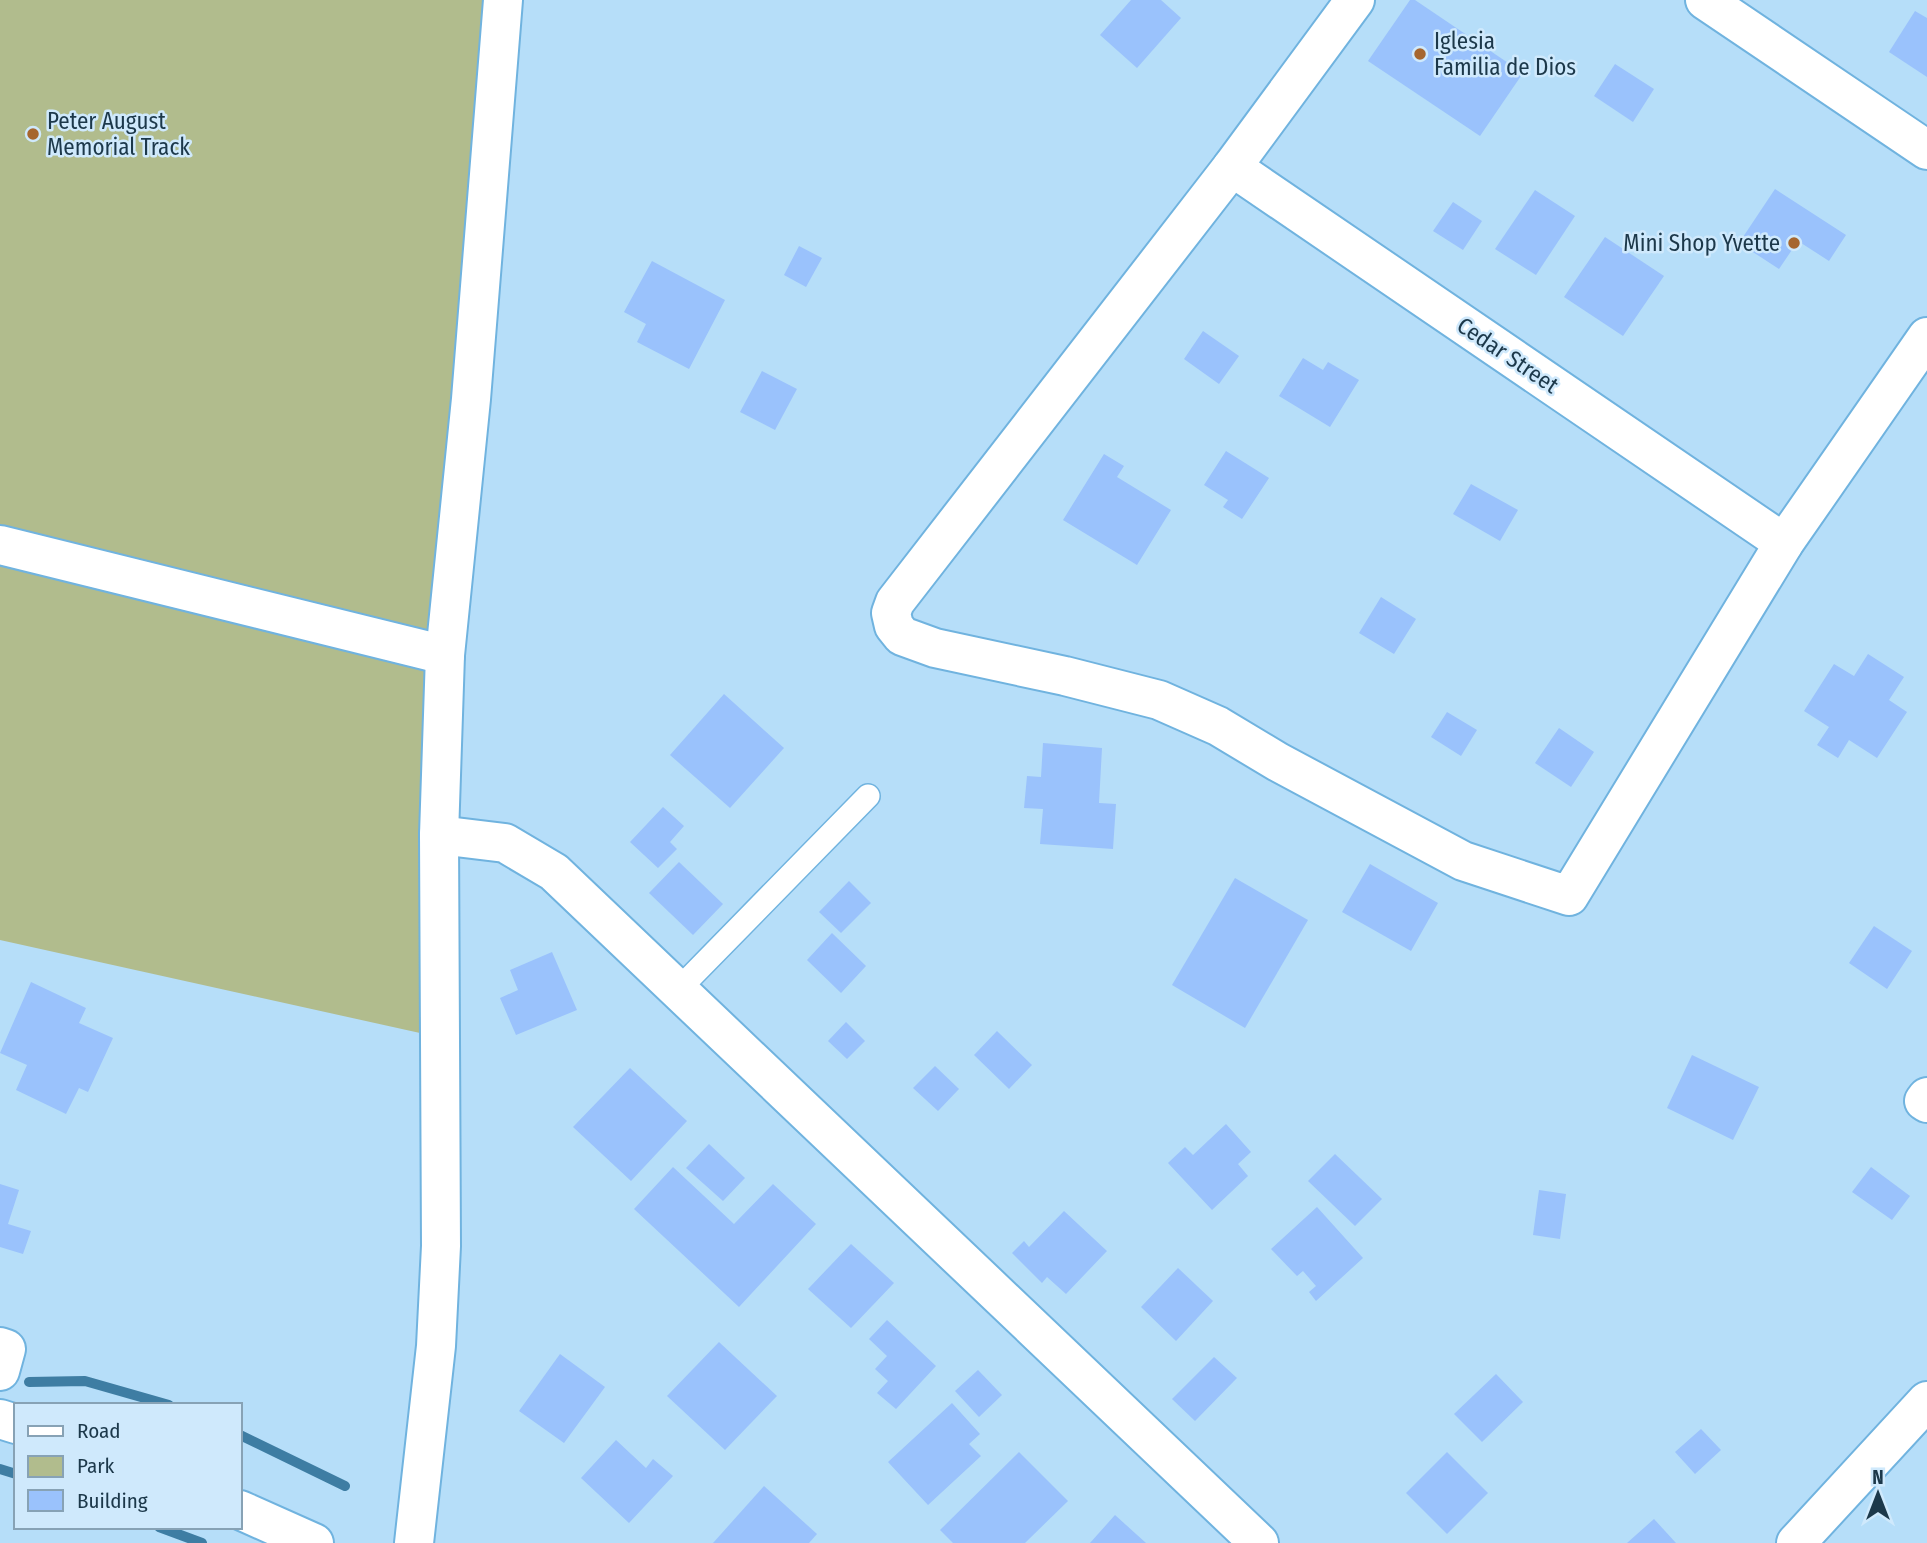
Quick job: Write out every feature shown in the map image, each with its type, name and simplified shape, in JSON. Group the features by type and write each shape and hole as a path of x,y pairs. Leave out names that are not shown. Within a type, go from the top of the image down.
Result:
{"main road":[{"path":"414,1543 436,1346 441,1246 439,835 445,655 471,399 503,0"},
{"path":"1355,0 1232,167 895,602 891,613 894,626 902,636 935,648 1065,676 1159,700 1217,726 1278,762 1463,861 1569,896 1784,543 1927,337"},
{"path":"1705,0 1927,150"},
{"name":"Cedar Street","path":"1232,167 1784,543"},
{"path":"0,545 445,655"},
{"path":"439,835 505,843 554,872 1249,1540"},
{"path":"1927,1097 1924,1101 1927,1102"},
{"path":"0,1347 6,1349 0,1371"},
{"path":"1796,1543 1927,1401"},
{"path":"242,1511 314,1543"}],"lane":[{"path":"678,990 868,796"}],"green space":[{"path":"0,0 506,0 420,1033 0,940"}],"building":[{"path":"1131,0 1161,0 1181,18 1137,68 1100,35"},
{"path":"1410,0 1415,0 1523,73 1480,136 1368,61"},
{"path":"1915,11 1927,18 1927,77 1889,52"},
{"path":"1615,64 1654,89 1633,122 1594,96"},
{"path":"1775,189 1846,235 1829,261 1798,241 1779,269 1739,243"},
{"path":"1535,190 1575,216 1536,275 1495,249"},
{"path":"1453,202 1482,221 1463,250 1433,231"},
{"path":"1605,237 1664,276 1623,336 1564,297"},
{"path":"799,246 822,258 806,287 784,275"},
{"path":"652,261 725,300 689,369 637,342 646,324 624,312"},
{"path":"1203,331 1239,356 1219,384 1184,359"},
{"path":"1303,358 1323,370 1328,362 1359,380 1330,427 1279,396"},
{"path":"762,371 797,389 775,430 740,412"},
{"path":"1226,451 1269,478 1242,519 1223,507 1228,500 1204,485"},
{"path":"1104,454 1124,466 1117,477 1171,510 1137,565 1063,520"},
{"path":"1471,484 1518,510 1500,541 1453,514"},
{"path":"1381,597 1416,619 1394,654 1359,633"},
{"path":"1868,654 1904,677 1889,700 1907,712 1877,758 1849,740 1838,758 1817,745 1829,727 1804,711 1834,664 1854,676"},
{"path":"724,694 784,748 730,808 670,755"},
{"path":"1447,712 1477,730 1461,756 1431,737"},
{"path":"1559,728 1594,752 1571,787 1535,763"},
{"path":"1043,743 1102,748 1099,803 1116,804 1113,849 1040,844 1043,809 1024,808 1027,776 1041,777"},
{"path":"663,807 684,826 670,842 677,849 658,868 630,842"},
{"path":"679,862 723,904 693,935 649,893"},
{"path":"1370,864 1438,903 1411,951 1342,912"},
{"path":"1235,878 1308,920 1245,1028 1172,985"},
{"path":"849,881 871,903 841,933 819,912"},
{"path":"1874,926 1912,951 1887,989 1849,963"},
{"path":"832,933 866,966 841,993 807,960"},
{"path":"552,952 577,1010 516,1035 500,998 518,990 510,970"},
{"path":"31,982 86,1008 79,1023 113,1038 88,1092 79,1088 66,1114 16,1090 27,1065 0,1053"},
{"path":"846,1022 865,1041 847,1059 828,1041"},
{"path":"997,1031 1032,1065 1009,1089 974,1055"},
{"path":"1692,1055 1759,1087 1733,1140 1667,1108"},
{"path":"935,1066 959,1089 938,1111 913,1088"},
{"path":"630,1068 687,1121 631,1181 573,1127"},
{"path":"1226,1124 1251,1152 1238,1164 1248,1176 1212,1210 1168,1163 1185,1147 1193,1155"},
{"path":"709,1144 745,1178 723,1201 686,1168"},
{"path":"1335,1154 1382,1199 1355,1226 1308,1181"},
{"path":"673,1167 734,1224 773,1184 816,1224 739,1307 634,1209"},
{"path":"1871,1167 1910,1196 1892,1220 1852,1192"},
{"path":"0,1184 19,1190 8,1224 31,1231 23,1254 0,1247"},
{"path":"1539,1190 1566,1194 1560,1239 1533,1235"},
{"path":"1317,1207 1363,1258 1316,1301 1309,1292 1316,1286 1303,1271 1297,1276 1271,1249"},
{"path":"1064,1211 1107,1251 1066,1294 1047,1277 1042,1283 1012,1253 1024,1241 1029,1247"},
{"path":"851,1244 894,1283 851,1328 808,1289"},
{"path":"1178,1268 1213,1301 1176,1341 1141,1307"},
{"path":"887,1320 936,1366 896,1409 877,1393 888,1381 875,1369 887,1356 869,1339"},
{"path":"719,1342 777,1396 725,1450 667,1396"},
{"path":"560,1354 605,1387 564,1443 519,1411"},
{"path":"1214,1357 1237,1378 1195,1421 1172,1399"},
{"path":"978,1370 1002,1395 979,1417 955,1391"},
{"path":"1496,1374 1523,1402 1482,1442 1454,1414"},
{"path":"952,1403 980,1434 969,1444 981,1456 928,1505 888,1462"},
{"path":"1701,1429 1721,1450 1695,1474 1675,1452"},
{"path":"616,1440 646,1468 653,1459 673,1476 629,1523 581,1478"},
{"path":"1019,1452 1068,1501 1025,1543 953,1543 940,1530"},
{"path":"1447,1452 1488,1493 1447,1534 1406,1493"},
{"path":"764,1486 817,1534 809,1543 713,1543"},
{"path":"1115,1515 1146,1543 1090,1543"},
{"path":"1654,1519 1676,1543 1627,1543"}],"waterway":[{"path":"29,1382 85,1381 162,1403"},
{"path":"242,1436 345,1486"},
{"path":"0,1469 14,1473"},
{"path":"164,1529 202,1543"}],"place":[{"name":"Iglesia Familia de Dios","path":"1420,54"},
{"name":"Peter August Memorial Track","path":"33,134"},
{"name":"Mini Shop Yvette","path":"1794,243"}]}
